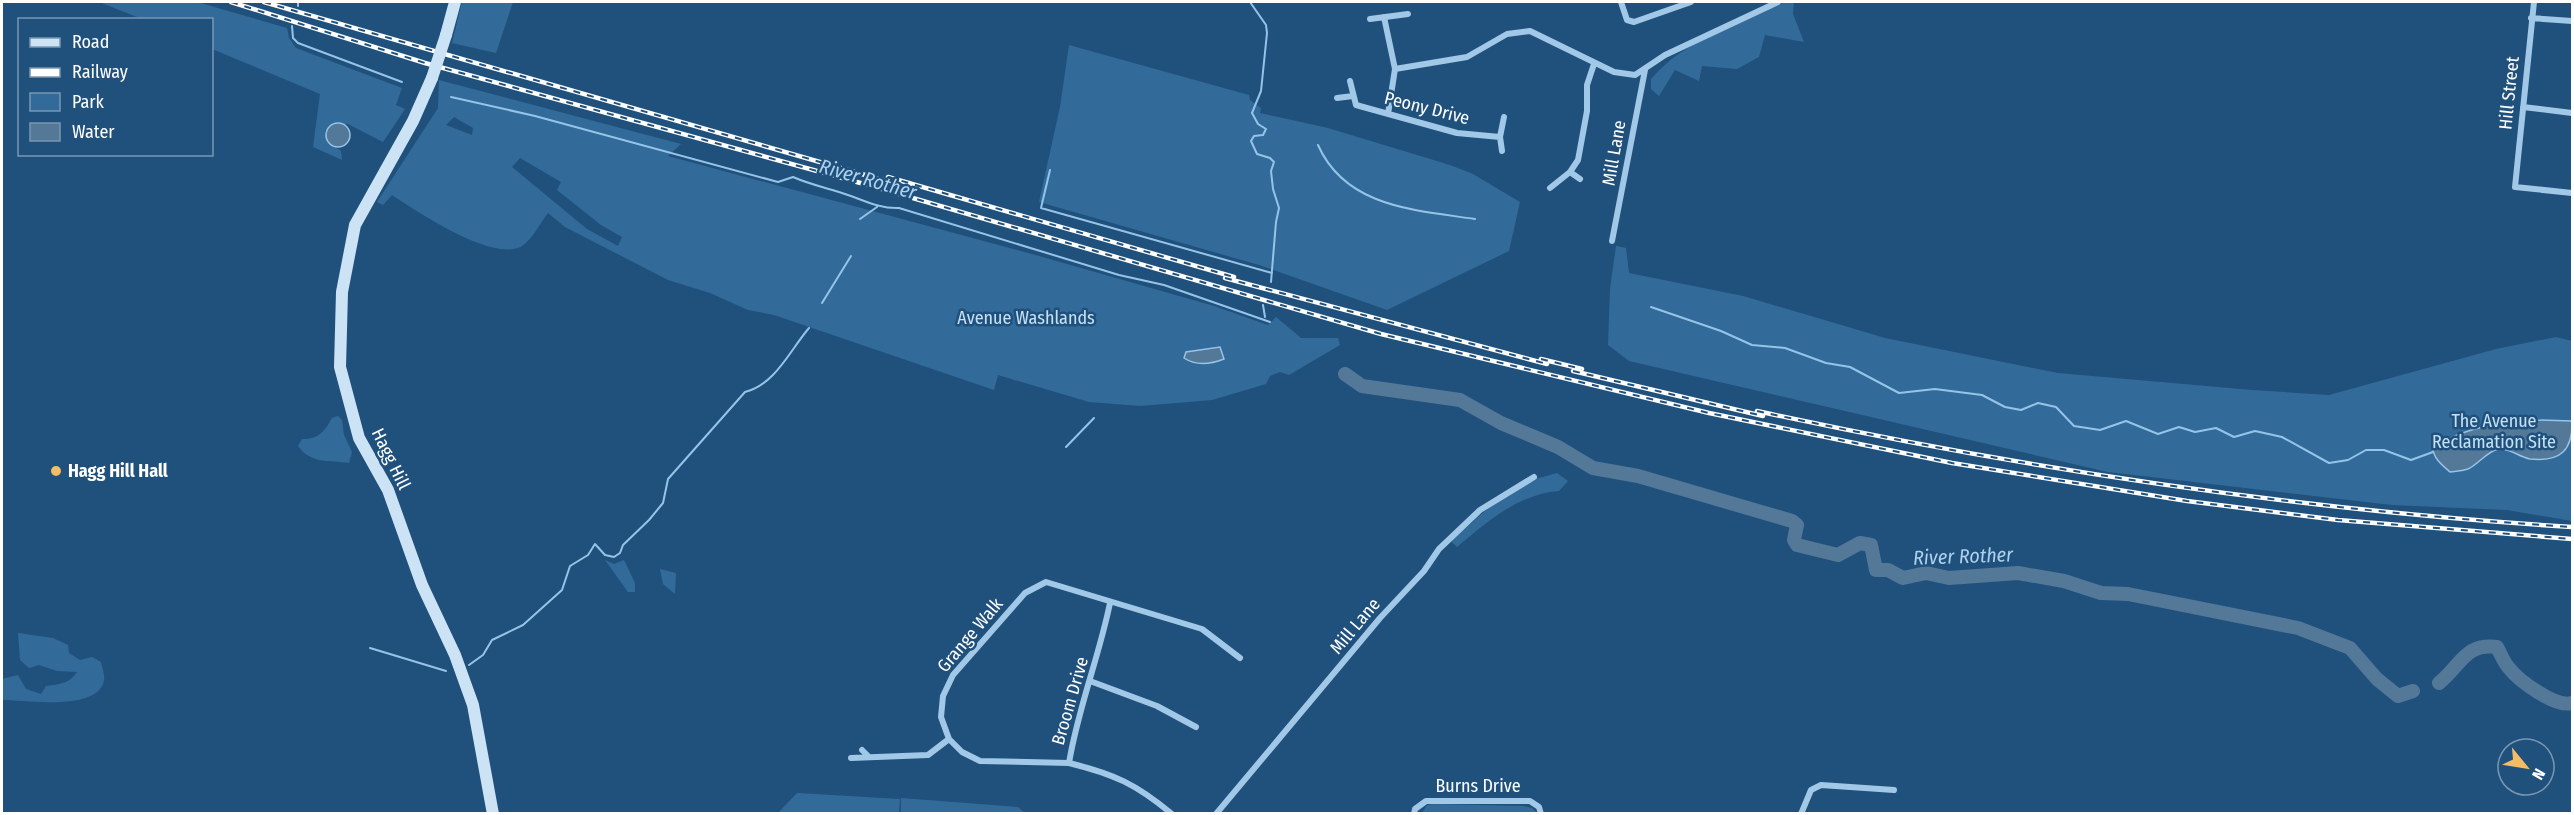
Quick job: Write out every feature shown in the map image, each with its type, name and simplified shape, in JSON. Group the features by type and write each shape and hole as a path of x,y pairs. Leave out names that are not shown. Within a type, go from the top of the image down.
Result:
{"street":[{"name":"Hagg Hill","path":"455,2 432,78 413,121 356,225 342,292 340,367 359,438 388,490 422,585 455,655 473,705 493,813"},
{"path":"1621,2 1628,20 1634,22 1691,2"},
{"path":"1395,69 1467,57 1516,31 1541,35 1594,64 1625,75 1635,75 1665,55 1778,2"},
{"name":"Hill Street","path":"2534,2 2515,187 2572,193"},
{"path":"1370,20 1408,14"},
{"path":"1384,17 1395,69 1388,114"},
{"path":"2531,18 2572,21"},
{"path":"1550,188 1570,172 1578,160 1584,137 1587,85 1594,64"},
{"name":"Mill Lane","path":"1612,241 1645,70"},
{"path":"1337,98 1353,96 1350,81"},
{"name":"Peony Drive","path":"1353,96 1356,105 1388,114 1457,133 1500,137"},
{"path":"2523,107 2572,112"},
{"path":"1502,151 1500,137 1504,117"},
{"path":"1570,172 1580,179"},
{"name":"Mill Lane","path":"1216,813 1380,618 1424,571 1439,549 1480,510 1534,477"},
{"name":"Grange Walk","path":"949,739 941,717 946,685 1025,593 1046,582 1202,629 1240,658"},
{"name":"Broom Drive","path":"1110,603 1101,649 1075,726 1069,763 1095,769 1146,791 1173,813"},
{"path":"1090,681 1157,706 1196,727"},
{"path":"851,758 928,755 949,739 962,752 980,761 1069,763"},
{"path":"862,750 869,757"},
{"path":"1801,813 1811,790 1821,785 1894,790"},
{"name":"Burns Drive","path":"1414,813 1426,801 1530,801 1539,807 1541,813"}],"green space":[{"path":"99,2 197,2 287,28 289,38 296,48 402,88 396,105 405,109 383,142 348,124 332,124 325,131 328,142 341,151 342,160 313,147 320,94 213,49 213,18 139,18"},
{"path":"462,2 513,2 496,53 452,43"},
{"path":"1784,2 1794,2 1793,14 1804,42 1765,35 1759,57 1737,69 1702,66 1699,81 1675,70 1659,96 1651,89 1651,79 1664,66 1695,43"},
{"path":"1069,45 1249,95 1250,100 1261,108 1260,113 1328,128 1473,174 1520,202 1509,251 1387,310 1259,265 1039,202 1060,107"},
{"name":"Avenue Washlands","path":"439,80 681,144 668,156 1039,256 1214,306 1268,325 1276,317 1301,338 1338,338 1340,345 1289,375 1280,372 1270,376 1266,384 1212,400 1140,406 1089,402 998,375 994,390 774,315 748,310 710,293 668,280 565,227 548,213 523,245 518,248 504,249 488,246 453,232 392,195 383,205 377,202 438,108","holes":["454,117 473,128 472,135 446,125","520,158 561,182 557,190 601,225 622,237 618,246 587,229 512,167"]},
{"name":"The Avenue Reclamation Site","path":"1616,246 1626,248 1629,273 1743,296 1885,338 2058,373 2329,395 2496,349 2556,337 2572,341 2572,521 2507,510 2392,505 2108,472 1629,361 1608,345 1610,289"},
{"path":"338,416 342,420 344,435 352,452 349,463 321,460 303,452 298,446 302,439 317,436 332,418"},
{"path":"1557,473 1568,481 1559,491 1544,493 1517,503 1492,519 1457,547 1451,541 1486,510 1528,481"},
{"path":"605,560 614,564 624,560 635,583 635,592 628,592"},
{"path":"660,569 676,573 675,594 663,584"},
{"path":"18,633 53,638 68,645 69,653 80,660 92,657 101,662 104,680 99,690 89,697 60,702 2,700 2,679 18,675 26,689 41,694 46,686 67,681 77,672 57,671 39,665 29,668 20,660"},
{"path":"797,793 900,799 899,813 778,813"},
{"path":"901,798 1018,807 1025,813 901,813"},
{"path":"1427,805 1523,806 1532,808 1537,813 1422,813"}],"water":[{"path":"338,123 343,124 349,130 349,140 343,146 338,147 333,146 327,140 326,135 327,130 333,124"},
{"path":"1220,347 1224,359 1219,361 1199,363 1184,358 1186,352"},
{"path":"2521,417 2536,420 2572,421 2572,431 2567,447 2557,456 2541,459 2530,459 2499,449 2491,452 2468,469 2450,472 2435,455 2433,448 2454,436"}],"waterway":[{"path":"1250,2 1266,25 1267,33 1261,91 1252,113 1258,124 1266,129 1263,135 1254,136 1251,141 1257,154 1270,158 1274,162 1271,171 1273,189 1279,208 1271,282"},
{"name":"River Rother","path":"292,26 293,38 298,43 402,82"},
{"name":"River Rother","path":"451,97 535,116 778,182 793,177 876,205 899,208 1119,275 1164,285 1270,322"},
{"path":"1318,145 1330,166 1346,182 1364,194 1407,208 1475,219"},
{"path":"1050,170 1041,208 1272,273"},
{"path":"860,219 877,207"},
{"path":"822,303 851,256"},
{"path":"1263,305 1265,317"},
{"path":"1651,307 1721,331 1752,345 1785,348 1826,363 1850,367 1899,393 1935,389 1982,395 2005,407 2021,410 2038,403 2056,407 2074,426 2100,430 2126,421 2158,434 2179,427 2195,432 2216,428 2234,437 2255,431 2282,437 2329,463 2348,460 2366,450 2384,450 2411,460 2433,452"},
{"path":"469,665 483,655 492,640 523,625 562,590 570,566 588,555 595,544 605,555 614,557 620,553 623,545 663,503 668,479 745,392 765,382 781,366 809,328"},
{"name":"River Rother","path":"1345,374 1362,386 1460,400 1501,423 1558,447 1593,468 1638,476 1792,521 1797,525 1794,540 1797,545 1838,555 1860,543 1871,545 1876,570 1888,570 1903,578 1926,573 1949,578 2018,573 2064,581 2101,593 2128,594 2298,628 2350,648 2377,679 2398,696 2413,691"},
{"path":"1066,447 1094,418"},
{"name":"River Rother","path":"2439,683 2471,652 2478,648 2497,647 2507,666 2529,686 2548,698 2572,703"},
{"path":"370,648 446,671"}],"railway":[{"path":"231,2 425,63 875,187 1381,334 1709,413 1952,463 2187,501 2338,520 2572,539"},
{"path":"264,2 893,183"},
{"path":"888,177 1234,277"},
{"path":"1225,278 1547,364"},
{"path":"1541,359 1582,369"},
{"path":"1573,371 1763,416"},
{"path":"1757,411 1959,451 2162,484 2367,510 2572,527"}],"place":[{"name":"Hagg Hill Hall","path":"56,471"}]}
